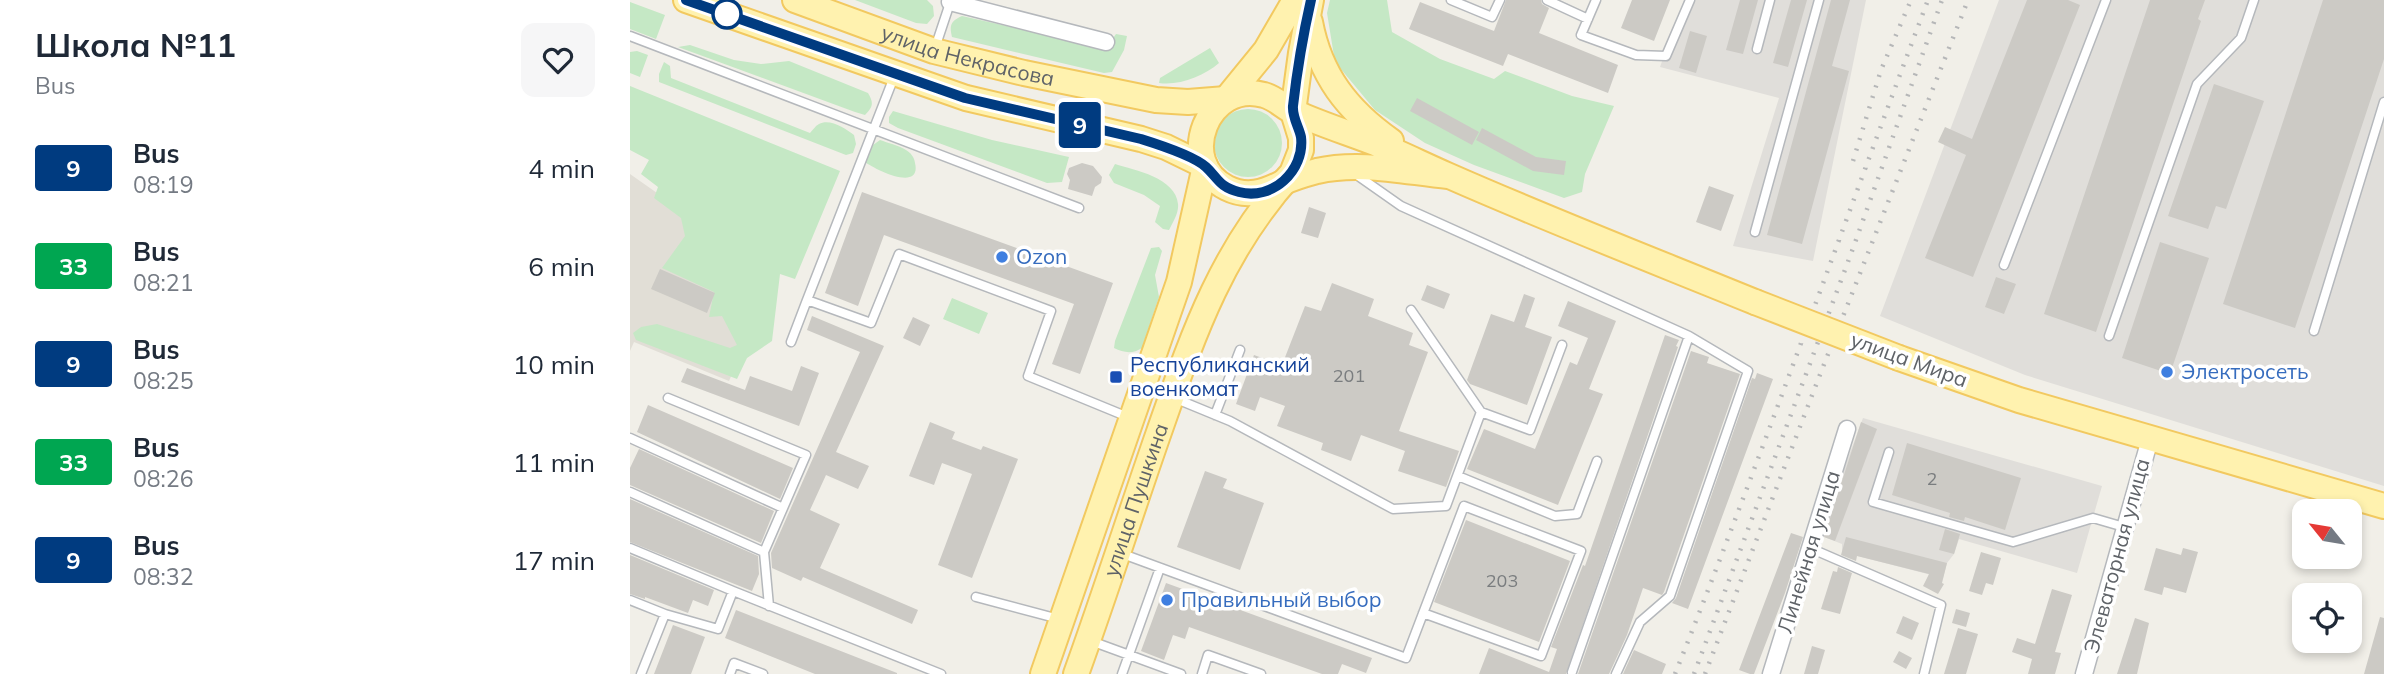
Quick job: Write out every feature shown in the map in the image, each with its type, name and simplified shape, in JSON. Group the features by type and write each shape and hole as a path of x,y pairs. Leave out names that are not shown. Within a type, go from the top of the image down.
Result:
{"main road":[{"name":"улица Некрасова","path":"686,0 965,98 1141,139 1205,166"},
{"name":"улица Некрасова","path":"795,0 934,51 1024,73 1156,100 1188,102 1226,99"},
{"path":"1305,5 1226,99 1214,108 1203,128 1200,151 1205,166 1214,179 1226,188 1240,193 1256,194 1283,182 1317,172 1346,168 1364,167 1448,176"},
{"path":"1283,182 1297,162 1301,150 1301,138 1293,112 1305,5"},
{"path":"1305,5 1313,40 1333,86 1363,120 1377,131 1448,176"},
{"path":"1226,99 1250,93 1263,94 1293,112 1381,146 1448,176"},
{"name":"улица Пушкина","path":"1043,674 1179,282 1205,166"},
{"name":"улица Мира","path":"1448,176 1899,358 2019,400 2384,506"},
{"name":"улица Пушкина","path":"1076,674 1171,397 1221,273 1245,231 1283,182"}],"street":[{"path":"948,1 1106,42"},
{"name":"Линейная улица","path":"1771,674 1847,429"},
{"name":"Элеваторная улица","path":"2084,674 2150,439"}],"lane":[{"path":"1451,0 1492,17 1500,0"},
{"path":"1547,0 1588,19"},
{"path":"1595,0 1581,35 1636,55 1666,56 1690,0"},
{"path":"1757,49 1770,0"},
{"path":"1755,232 1819,0"},
{"path":"2004,265 2106,0"},
{"path":"2109,336 2197,84 2241,38 2254,0"},
{"path":"934,51 948,1"},
{"path":"630,36 1079,208"},
{"path":"791,342 895,75"},
{"path":"2314,331 2384,102"},
{"path":"1346,168 1401,206 1689,336 1748,370 1670,596 1640,622 1616,674"},
{"path":"807,300 871,323 899,254 1051,311 1028,376 1133,419"},
{"path":"1410,310 1481,412 1530,430 1562,345"},
{"path":"1572,672 1689,336"},
{"path":"1215,415 1240,350"},
{"path":"1171,397 1215,415 1393,509 1446,506 1481,412"},
{"path":"668,398 806,455 764,552 769,606"},
{"path":"630,438 782,508"},
{"path":"1889,452 1873,502 2013,542 2093,518 2124,527"},
{"path":"1458,476 1555,516 1577,514 1597,461"},
{"path":"630,492 764,552"},
{"path":"1118,551 1406,659 1423,613 1464,506 1581,551 1541,656 1423,613"},
{"path":"630,548 917,670 941,674"},
{"path":"1810,548 1941,606 1924,674"},
{"path":"1122,674 1160,568"},
{"path":"630,600 665,614 718,629 733,591"},
{"path":"976,597 1062,620"},
{"path":"641,674 665,614"},
{"path":"1088,640 1181,674"},
{"path":"1202,674 1208,654 1261,674"},
{"path":"730,674 734,663 763,674"}],"shaded area":[{"path":"1684,0 1866,0 1813,261 1733,246 1779,98 1660,67"},
{"path":"1999,0 2384,0 2384,486 2025,375 1880,316"},
{"path":"630,174 775,276 729,381 634,342 630,351"},
{"path":"1863,418 2102,486 2077,573 1959,539 1943,578 1842,552 1842,544 1819,535"}],"green space":[{"path":"855,0 927,0 933,6 934,16 927,24 916,23"},
{"path":"1330,0 1387,0 1392,32 1440,59 1494,79 1505,71 1572,96 1614,106 1585,174 1582,192 1564,198 1474,165 1425,143 1375,110 1335,62 1327,13"},
{"path":"630,2 665,15 656,39 630,29"},
{"path":"962,16 1106,48 1116,34 1127,36 1124,50 1112,72 1104,73 952,37 952,24"},
{"path":"690,45 734,60 761,64 789,61 868,93 871,107 865,115 855,112 678,47"},
{"path":"1210,48 1219,63 1213,68 1183,81 1159,83 1160,78"},
{"path":"637,51 648,55 640,77 630,73 630,52"},
{"path":"664,62 670,66 671,78 810,133 823,123 838,125 854,135 856,144 853,153 846,155 659,82"},
{"path":"630,86 840,171 795,279 780,274 772,341 747,358 737,379 636,340 633,333 641,327 657,324 730,348 737,345 722,316 709,317 714,292 662,268 685,236 681,218 654,198 658,187 641,174 649,160 630,150"},
{"path":"1241,109 1255,109 1267,114 1277,124 1282,143 1277,162 1267,172 1255,177 1241,177 1229,172 1219,162 1214,150 1214,136 1219,124 1229,114"},
{"path":"893,111 992,140 1069,157 1062,182 1047,183 898,128 889,123"},
{"path":"880,140 911,154 915,172 911,176 896,176 865,162 873,145"},
{"path":"1115,164 1153,176 1176,195 1178,207 1169,230 1163,229 1155,222 1160,206 1144,195 1114,183 1109,175"},
{"path":"1159,247 1162,251 1155,275 1159,297 1142,348 1132,352 1118,350 1114,348 1115,341 1151,248"},
{"path":"952,298 988,313 979,334 943,319"}],"building":[{"path":"1506,0 1541,0 1542,4 1549,8 1539,33 1618,65 1608,93 1508,54 1503,66 1409,29 1420,2 1494,31"},
{"path":"1632,0 1670,0 1654,41 1621,28"},
{"path":"1740,0 1758,0 1743,54 1726,50"},
{"path":"1791,0 1807,0 1788,67 1773,63"},
{"path":"1831,0 1850,0 1832,66 1849,71 1802,244 1767,235"},
{"path":"2027,0 2068,0 2080,5 1973,277 1925,258 1966,155 1938,142 1945,127 1972,139"},
{"path":"2150,0 2205,0 2198,19 2201,21 2096,332 2044,314"},
{"path":"2323,0 2384,0 2384,59 2295,328 2223,304"},
{"path":"1690,31 1707,36 1696,73 1679,68"},
{"path":"2214,84 2264,101 2226,209 2216,206 2208,229 2168,216"},
{"path":"1417,98 1479,132 1472,145 1410,111"},
{"path":"1482,128 1536,157 1566,161 1564,175 1533,171 1476,140"},
{"path":"1082,163 1093,166 1102,177 1092,196 1068,189 1069,168"},
{"path":"1709,186 1734,195 1721,231 1696,222"},
{"path":"862,192 1113,283 1080,374 1052,364 1074,304 884,235 858,306 825,293"},
{"path":"1309,207 1326,213 1318,238 1301,233"},
{"path":"2160,242 2209,258 2170,374 2122,358"},
{"path":"660,269 715,293 707,313 651,289"},
{"path":"1996,277 2016,284 2004,314 1985,307"},
{"path":"1332,283 1374,299 1368,316 1413,333 1409,345 1428,352 1399,431 1459,451 1446,487 1398,471 1405,451 1361,435 1351,461 1321,450 1323,443 1277,426 1285,406 1260,397 1255,411 1236,404 1254,355 1282,365 1305,306 1321,311"},
{"path":"1427,285 1450,294 1444,309 1421,300"},
{"path":"1524,294 1535,298 1525,327 1552,337 1527,405 1470,384 1467,380 1491,314 1514,322"},
{"path":"1568,301 1616,321 1589,389 1603,394 1558,505 1467,469 1484,429 1535,449 1570,362 1577,365 1588,338 1558,326"},
{"path":"812,316 884,346 836,452 869,466 858,489 826,475 810,510 840,524 820,568 918,610 912,624 803,577 801,581 772,568 771,553 860,352 807,330"},
{"path":"913,317 930,325 920,346 903,338"},
{"path":"1665,335 1679,340 1676,346 1678,347 1566,674 1479,674 1489,648 1549,672 1557,649 1551,647 1583,565 1585,566"},
{"path":"1691,351 1709,357 1707,363 1740,374 1664,592 1662,595 1643,588 1627,635 1609,674 1578,674"},
{"path":"801,366 819,373 799,426 681,382 687,368 745,390 750,376 792,391"},
{"path":"1757,373 1773,379 1688,609 1672,603 1752,378 1755,379"},
{"path":"648,405 793,468 780,499 637,432"},
{"path":"930,422 955,432 952,439 981,450 983,446 1018,459 972,578 938,565 972,474 942,463 934,485 909,476"},
{"path":"1861,422 1877,429 1835,541 1824,537"},
{"path":"1907,443 2021,478 2005,530 1965,517 1964,521 1949,517 1950,513 1892,495"},
{"path":"639,449 774,511 761,543 630,485 630,468"},
{"path":"1205,471 1227,479 1223,488 1264,503 1240,570 1177,547"},
{"path":"630,499 758,556 759,574 752,591 630,542"},
{"path":"1466,520 1570,561 1539,642 1434,602"},
{"path":"1945,529 1960,534 1954,554 1939,550"},
{"path":"1791,533 1803,537 1754,674 1750,674 1739,670"},
{"path":"1846,537 1947,563 1942,583 1944,584 1938,594 1923,586 1929,574 1857,556 1856,561 1841,555"},
{"path":"2156,548 2181,555 2183,548 2198,552 2186,593 2164,587 2162,595 2144,590"},
{"path":"1981,552 2001,558 1993,585 1986,583 1982,595 1969,591"},
{"path":"630,555 714,590 708,606 693,600 688,613 630,594"},
{"path":"1838,567 1852,573 1840,614 1821,609 1833,571 1837,572"},
{"path":"1166,583 1372,658 1366,673 1342,664 1338,674 1322,674 1189,627 1185,639 1173,635 1164,660 1141,651"},
{"path":"2052,589 2072,595 2055,652 2061,653 2055,674 2028,674 2032,659 2012,652 2017,638 2035,644"},
{"path":"1956,609 1970,613 1966,627 1952,623"},
{"path":"736,610 897,674 815,674 725,638"},
{"path":"1903,616 1919,623 1912,640 1896,633"},
{"path":"2380,617 2384,618 2384,674 2364,674"},
{"path":"2135,618 2149,623 2137,674 2117,674"},
{"path":"673,625 705,637 691,674 654,674"},
{"path":"1958,628 1978,634 1966,674 1944,674"},
{"path":"1812,646 1825,650 1818,674 1804,674"},
{"path":"1634,650 1666,664 1662,674 1623,674"},
{"path":"1899,651 1912,658 1906,669 1893,662"}],"railway":[{"path":"1853,161 1881,70 1911,0"},
{"path":"1675,674 1772,422 1928,0"},
{"path":"1694,674 1852,251 1942,0"},
{"path":"1705,674 1968,0"}],"bus line":[{"name":"9","path":"686,0 965,98 1141,139 1205,166 1214,179 1226,188 1240,193 1256,194 1283,182 1292,173 1301,150 1301,138 1293,112 1311,0"}],"place":[{"name":"Ozon","path":"1002,257"},
{"name":"Электросеть","path":"2167,372"},
{"name":"Республиканский военкомат","path":"1116,377"},
{"name":"Правильный выбор","path":"1167,600"}]}
